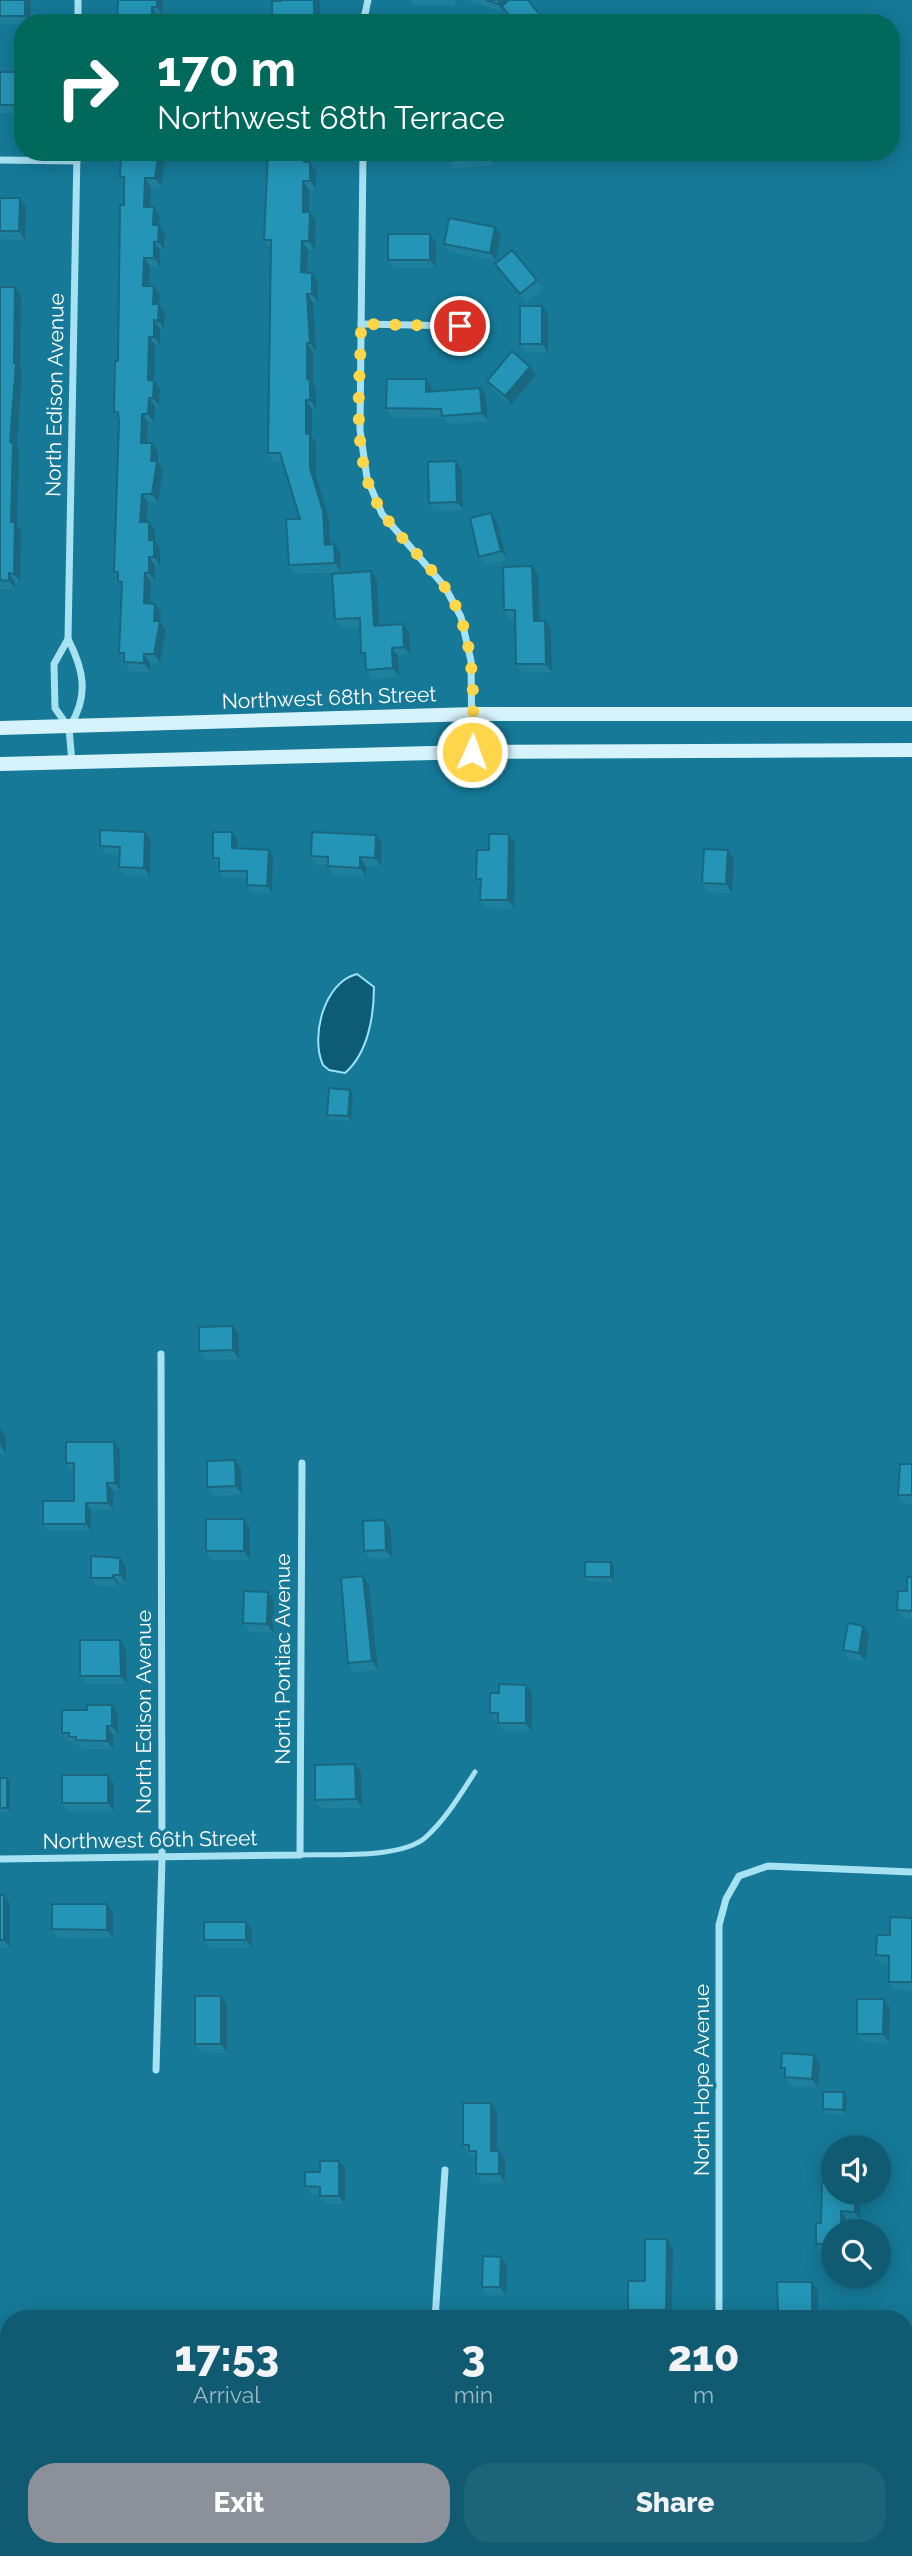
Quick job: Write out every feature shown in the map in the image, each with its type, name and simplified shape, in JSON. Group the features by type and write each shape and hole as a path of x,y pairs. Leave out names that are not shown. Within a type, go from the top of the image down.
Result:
{"main road":[{"name":"Northwest 68th Street","path":"0,728 474,714 912,714"},
{"path":"0,764 472,752 912,750"}],"street":[{"name":"North Edison Avenue","path":"72,764 69,728 55,708 54,664 68,639 77,161"},
{"path":"363,161 360,430 367,478 382,514 445,587 461,617 471,661 474,714 472,752"},
{"path":"361,324 460,326"},
{"name":"North Edison Avenue","path":"68,639 81,664 82,708 69,728"},
{"name":"North Edison Avenue","path":"156,2070 162,1860 161,1354"},
{"name":"North Pontiac Avenue","path":"300,1856 302,1463"},
{"name":"Northwest 66th Street","path":"0,1859 162,1860 300,1856"},
{"name":"North Hope Avenue","path":"719,2310 719,1925 726,1899 739,1876 768,1866 912,1872"},
{"path":"436,2310 445,2170"}],"lane":[{"path":"300,1856 406,1848 425,1839 453,1807 475,1772"}],"water":[{"path":"357,974 374,987 368,1033 359,1055 345,1073 329,1070 323,1065 319,1053 319,1026 323,1012 336,988"}],"building":[{"path":"0,0 25,0 25,14 0,16"},
{"path":"118,0 157,0 157,7 152,7 152,14 117,14"},
{"path":"314,0 314,14 272,14 272,1"},
{"path":"509,0 528,0 539,14 508,14 502,6"},
{"path":"0,72 14,72 14,105 0,105"},
{"path":"121,161 158,161 155,178 145,178 144,207 154,207 153,225 159,225 158,242 154,242 154,258 144,258 143,286 154,286 153,304 159,304 158,321 154,320 154,337 149,337 148,380 154,381 153,398 149,398 148,414 142,414 141,443 152,443 151,461 157,461 152,494 142,494 140,522 149,522 149,540 154,540 154,557 149,557 149,573 145,573 144,603 155,604 154,621 160,621 154,654 144,654 144,663 124,662 124,653 119,653 122,582 118,581 118,572 114,572 119,422 118,412 114,412 115,361 118,361 120,205 124,205 124,177 120,177"},
{"path":"268,161 310,162 310,181 303,181 303,212 310,212 309,241 302,241 301,272 312,273 312,294 307,294 310,343 307,343 307,379 310,380 310,400 306,400 306,434 310,434 310,468 323,511 325,545 334,544 335,563 289,565 286,519 300,519 280,453 268,453 271,240 264,240"},
{"path":"0,198 20,198 19,231 0,231"},
{"path":"449,218 495,227 490,253 444,244"},
{"path":"388,234 430,234 430,260 388,260"},
{"path":"512,250 537,280 520,294 495,264"},
{"path":"0,287 15,287 16,363 10,442 13,443 11,522 15,522 14,574 9,573 9,581 0,580"},
{"path":"520,306 542,306 542,344 520,344"},
{"path":"512,351 530,367 505,396 487,381"},
{"path":"387,379 426,379 426,392 480,388 482,413 442,416 441,409 386,408"},
{"path":"456,461 457,502 429,503 428,462"},
{"path":"491,513 501,551 479,557 470,518"},
{"path":"532,566 534,621 545,621 546,664 516,664 515,610 504,610 503,567"},
{"path":"371,571 374,626 403,624 404,647 392,648 393,668 366,670 365,653 361,653 360,618 335,619 332,574"},
{"path":"100,830 145,832 144,868 119,867 120,847 100,846"},
{"path":"213,832 232,832 232,848 269,850 267,886 247,885 247,871 219,871 219,858 213,858"},
{"path":"312,832 376,835 375,858 360,857 360,868 328,866 328,857 311,856"},
{"path":"489,834 509,834 508,900 480,900 481,879 476,879 477,850 489,850"},
{"path":"704,849 728,850 726,884 702,883"},
{"path":"329,1088 350,1090 348,1116 327,1115"},
{"path":"233,1326 233,1350 199,1351 199,1327"},
{"path":"66,1442 114,1442 115,1483 107,1483 108,1503 86,1503 86,1524 43,1524 43,1501 74,1501 74,1463 66,1463"},
{"path":"235,1460 236,1486 207,1487 207,1461"},
{"path":"900,1464 912,1464 912,1495 898,1495"},
{"path":"206,1519 244,1519 244,1551 206,1551"},
{"path":"385,1520 386,1550 364,1551 363,1521"},
{"path":"91,1556 120,1558 120,1575 113,1575 113,1578 91,1578"},
{"path":"585,1562 611,1562 611,1577 585,1577"},
{"path":"363,1576 372,1661 348,1663 341,1578"},
{"path":"907,1577 912,1577 912,1611 897,1610 898,1591 907,1591"},
{"path":"244,1591 268,1592 267,1624 243,1623"},
{"path":"848,1623 863,1626 859,1653 843,1650"},
{"path":"80,1640 120,1640 121,1676 80,1676"},
{"path":"499,1684 526,1685 526,1723 498,1723 498,1713 490,1713 490,1693 499,1693"},
{"path":"87,1705 112,1705 112,1726 107,1726 107,1741 76,1740 76,1737 69,1737 69,1733 62,1733 62,1710 87,1710"},
{"path":"355,1764 356,1799 315,1800 315,1765"},
{"path":"62,1775 108,1775 108,1803 62,1803"},
{"path":"0,1778 7,1778 7,1808 0,1808"},
{"path":"0,1895 4,1895 4,1940 0,1940"},
{"path":"52,1904 107,1904 107,1930 52,1929"},
{"path":"890,1917 912,1918 912,1982 889,1982 889,1956 876,1955 877,1935 890,1935"},
{"path":"204,1922 246,1922 246,1940 204,1940"},
{"path":"195,1996 221,1996 221,2044 195,2044"},
{"path":"857,1999 884,1999 883,2034 857,2034"},
{"path":"782,2053 814,2055 812,2079 785,2077 785,2068 781,2068"},
{"path":"823,2092 844,2092 843,2110 823,2109"},
{"path":"463,2103 491,2103 491,2151 499,2151 499,2174 476,2174 476,2151 469,2151 469,2145 463,2145"},
{"path":"320,2161 339,2161 339,2196 320,2196 320,2187 305,2186 305,2172 320,2172"},
{"path":"821,2205 855,2205 855,2212 841,2211 841,2219 821,2219"},
{"path":"816,2223 821,2223 821,2244 816,2244"},
{"path":"645,2239 667,2239 666,2310 628,2310 628,2281 645,2281"},
{"path":"483,2256 501,2257 500,2287 482,2287"},
{"path":"777,2282 812,2282 812,2310 778,2310"}],"route":[{"path":"460,326 361,324 360,430 367,478 382,514 445,587 461,617 471,661 474,714 472,752"}]}
